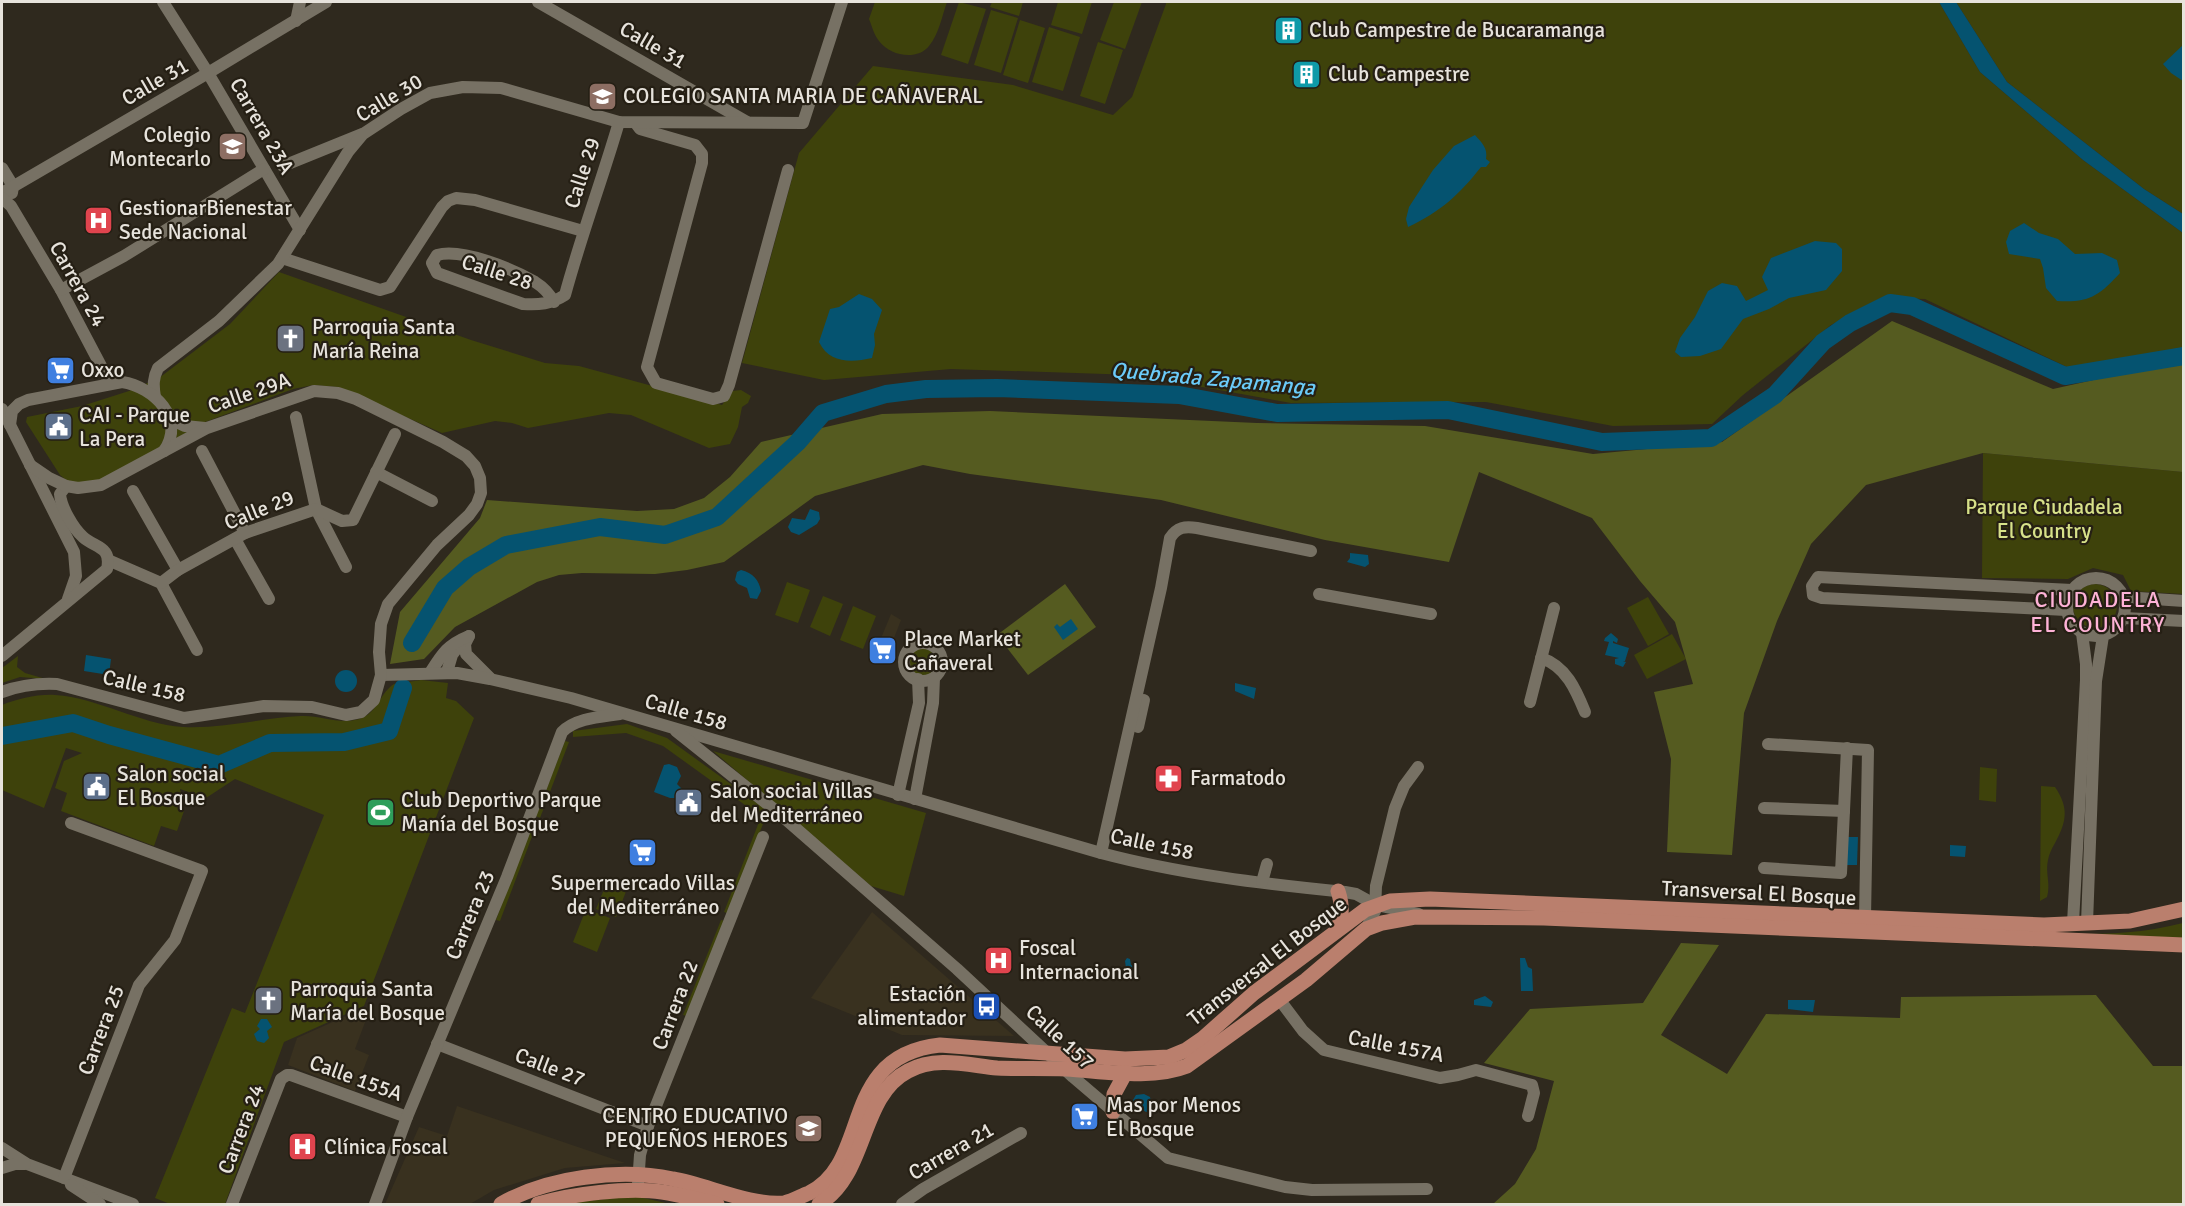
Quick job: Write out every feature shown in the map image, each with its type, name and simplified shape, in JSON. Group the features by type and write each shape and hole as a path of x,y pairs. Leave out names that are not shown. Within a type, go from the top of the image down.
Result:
{"main road":[{"path":"1335,934 1342,913 1338,891"},
{"name":"Transversal El Bosque","path":"501,1204 530,1191 564,1181 638,1175 693,1183 760,1202 791,1201 812,1191 832,1173 842,1157 872,1086 888,1065 897,1058 923,1047 940,1045 1048,1054 1169,1058 1202,1039 1254,993 1335,934 1355,916 1376,905 1406,899 2044,925 2130,921 2184,909"},
{"name":"Transversal El Bosque","path":"822,1204 838,1186 856,1157 883,1094 896,1078 905,1072 924,1065 949,1062 997,1068 1126,1072 1174,1071 1187,1066 1306,980 1366,929 1406,918 1544,918 2184,945"},
{"path":"1113,1112 1114,1094 1126,1072"},
{"path":"538,1204 582,1196 637,1191 660,1192 717,1204"}],"street":[{"path":"163,2 208,73"},
{"path":"296,21 300,2"},
{"name":"Calle 31","path":"5,199 13,186 326,2"},
{"name":"Calle 31","path":"538,2 748,123"},
{"name":"Calle 30","path":"155,396 154,377 158,368 219,321 282,258 348,152 363,134 401,108 430,93 463,87 501,88 620,122 636,124 803,123 842,2"},
{"name":"Carrera 23A","path":"208,73 300,230"},
{"name":"Calle 29","path":"282,258 385,290 390,287 442,207 448,201 456,198 475,200 583,231 595,204 620,122"},
{"path":"636,124 640,129 695,145 702,154 702,163 647,367 656,383 713,399 724,396 729,385 788,170"},
{"path":"283,166 363,134"},
{"path":"2,168 13,186"},
{"path":"61,290 124,256 264,169"},
{"name":"Carrera 24","path":"5,199 61,290 110,383"},
{"name":"Calle 28","path":"554,302 548,292 534,282 483,259 446,252 437,255 432,263 437,273 523,304 538,305 554,302 565,294 583,231"},
{"path":"6,423 12,411 19,404 28,400 110,383 134,384 155,396 170,419 171,436 164,452"},
{"name":"Calle 29A","path":"66,486 78,488 101,485 207,428 314,391 338,393 356,399 443,442 466,456 475,466 480,478 481,493 469,515 437,545 388,604 381,624 379,643 381,675"},
{"path":"2,409 6,423 74,552 76,564 73,588 59,609"},
{"path":"296,417 316,509 346,567"},
{"path":"170,419 185,426 207,428"},
{"path":"394,434 376,472 432,501"},
{"path":"202,451 269,599"},
{"path":"2,656 105,572 108,560 101,547 82,536 61,502 60,494 66,486 30,465"},
{"name":"Calle 29","path":"161,583 178,570 240,536 316,509 342,521 353,520 376,472"},
{"path":"133,490 178,570"},
{"path":"1138,727 1163,608 1170,538 1177,529 1209,529 1311,550"},
{"path":"108,560 161,583 197,650"},
{"path":"2067,610 1822,598 1813,595 1812,586 1818,577 2072,590"},
{"path":"2103,579 2116,585 2124,597 2126,611 2116,630 2096,637 2082,633 2072,624 2067,603 2072,590 2082,581 2103,579"},
{"path":"1319,594 1431,614"},
{"path":"2124,597 2184,601"},
{"path":"1101,853 1163,608"},
{"path":"1530,702 1554,608"},
{"path":"2124,618 2184,621"},
{"path":"2080,923 2086,680 2082,633"},
{"path":"447,672 456,648 469,636"},
{"path":"430,673 444,651 469,636"},
{"path":"469,636 465,644 466,654 490,679"},
{"path":"2080,923 2096,681 2103,636"},
{"path":"915,799 933,704 934,678 942,669 943,664 933,646 922,643 911,647 904,662 908,673 918,679 934,678"},
{"path":"1542,658 1554,662 1566,675 1585,712"},
{"name":"Calle 158","path":"2,692 31,684 57,684 184,718 264,706 289,705 354,714 368,707 374,700 381,675 447,672 490,679 571,698 1101,853 1150,865 1356,894 1376,905 1430,917"},
{"path":"898,795 920,703 918,679"},
{"name":"Carrera 23","path":"375,1204 407,1117 507,877 562,732 576,722 621,713"},
{"name":"Calle 157","path":"671,727 775,810 957,969 1048,1054 1161,1153 1175,1161 1286,1187 1312,1190 1427,1189"},
{"path":"1768,744 1868,750 1864,918"},
{"path":"1764,868 1841,873 1847,748"},
{"path":"1366,929 1373,918 1376,886 1387,852 1395,808 1404,786 1418,767"},
{"path":"1764,808 1844,811"},
{"name":"Carrera 25","path":"64,1179 139,985 175,940 202,871 71,822"},
{"name":"Carrera 22","path":"637,1191 640,1155 648,1126 763,837"},
{"path":"1263,882 1268,864"},
{"name":"Calle 157A","path":"1279,999 1303,1031 1324,1050 1440,1078 1476,1070 1532,1086 1534,1093 1528,1116"},
{"name":"Calle 27","path":"437,1044 648,1126"},
{"name":"Carrera 24","path":"232,1204 281,1079 291,1075"},
{"name":"Calle 155A","path":"291,1075 407,1117"},
{"name":"Carrera 21","path":"902,1204 923,1189 1022,1133"},
{"path":"2,1148 27,1164 133,1204"},
{"path":"2,1168 15,1164 27,1164"},
{"path":"64,1179 82,1194 100,1204"}],"shaded area":[{"path":"891,614 901,620 884,664 872,660"},
{"path":"872,912 1014,1036 902,1035 811,998"},
{"path":"355,1012 367,1017 355,1049 369,1055 355,1091 288,1065 297,1038"},
{"path":"457,1106 625,1163 565,1168 494,1190 470,1204 385,1204 419,1127 447,1136"}],"green space":[{"path":"875,2 947,2 938,30 929,46 918,54 904,55 890,50 877,39 869,19"},
{"path":"959,2 986,9 968,64 941,55"},
{"path":"992,2 1023,2 1019,16 990,7"},
{"path":"1058,2 1092,2 1082,34 1051,25"},
{"path":"1114,2 1142,2 1125,49 1100,40"},
{"name":"Club Campestre de Bucaramanga","path":"1166,2 1939,2 1980,72 2083,160 2183,233 2183,352 2069,368 1925,299 1882,298 1831,325 1743,395 1712,424 1613,426 1486,402 1291,403 1135,375 951,369 824,380 742,363 799,153 873,66 1013,85 1113,115 1132,97"},
{"path":"1956,2 2183,2 2183,214 2144,189 2007,82"},
{"path":"991,10 1018,18 1001,73 974,65"},
{"path":"1020,20 1045,28 1028,83 1003,75"},
{"path":"1049,27 1080,37 1063,91 1032,82"},
{"path":"1098,42 1123,50 1105,104 1080,96"},
{"path":"279,272 471,340 545,363 579,366 722,405 732,391 741,390 751,396 748,403 742,407 738,427 730,444 709,448 631,415 609,413 528,428 495,421 442,433 338,387 313,385 293,389 205,422 99,482 70,483 60,475 26,422 27,417 82,406 129,391 159,378 230,324"},
{"path":"1892,321 2053,389 2183,360 2183,472 1983,453 1866,485 1811,544 1777,621 1744,713 1732,855 1667,852 1671,759 1654,692 1693,684 1675,622 1592,518 1479,472 1449,562 1325,540 1161,500 970,474 923,465 815,496 724,562 655,574 559,575 537,582 455,627 424,659 390,664 400,612 480,518 487,500 637,511 674,509 704,498 730,477 761,442 882,414 990,411 1257,423 1425,426 1593,454 1722,442"},
{"name":"Parque Ciudadela El Country","path":"1983,453 2183,472 2183,594 2131,591 2123,575 2093,568 2068,579 1982,578"},
{"path":"787,582 810,590 798,623 775,615"},
{"path":"1065,584 1096,627 1028,675 997,635"},
{"path":"2095,584 2111,590 2117,606 2111,622 2095,628 2079,622 2073,606 2079,590"},
{"path":"823,596 843,604 830,636 810,627"},
{"path":"1648,597 1669,634 1648,646 1627,608"},
{"path":"853,606 876,616 863,649 840,640"},
{"path":"1672,634 1686,659 1647,679 1634,655"},
{"path":"922,645 934,650 939,662 934,674 922,679 910,674 905,662 910,650"},
{"path":"18,656 17,667 25,673 46,679 20,677 2,683 2,668"},
{"path":"421,680 448,683 446,698 456,701 474,718 364,1006 284,1042 225,1204 170,1204 155,1198 232,1008 245,1013 324,815 235,779 206,798 180,789 184,811 177,831 161,826 154,846 61,811 67,793 55,788 64,761 82,753 66,748 44,808 2,790 2,705 28,697 55,695 87,701 167,725 183,727 301,716 349,721 369,714 394,684"},
{"path":"627,724 667,738 768,811 763,818 663,746 626,733 573,737 573,731"},
{"path":"565,741 569,742 540,818 536,816"},
{"path":"713,751 926,813 904,896 871,886"},
{"path":"1980,767 1997,769 1996,802 1979,800"},
{"path":"2041,786 2055,787 2063,802 2065,815 2062,828 2048,858 2047,897 2040,901"},
{"path":"759,822 763,824 727,913 724,912"},
{"path":"532,825 536,826 500,921 496,920"},
{"path":"607,882 627,889 616,917 596,909"},
{"path":"586,909 610,918 597,952 573,942"},
{"path":"721,920 725,921 687,1016 683,1015"},
{"path":"2183,923 2183,938 2071,934 2127,932"},
{"path":"1681,943 1719,945 1661,1035 1727,1074 1766,1014 1900,1018 1901,997 2096,995 2153,1066 2183,1066 2183,1204 1493,1204 1515,1184 1536,1149 1554,1081 1484,1063 1530,1009 1643,1003"},
{"path":"635,1196 670,1204 572,1204 578,1202"}],"water":[{"path":"1939,2 1956,2 2007,82 2144,189 2183,214 2183,233 2083,160 1980,72"},
{"path":"2183,45 2183,81 2163,64"},
{"path":"1475,135 1484,146 1486,159 1490,162 1486,167 1481,167 1448,202 1408,227 1406,219 1409,207 1433,170 1454,146"},
{"path":"2024,223 2039,233 2058,239 2075,254 2102,253 2117,260 2120,273 2093,296 2077,301 2057,301 2046,288 2040,259 2009,254 2006,242 2010,231"},
{"path":"1815,241 1836,243 1842,249 1842,271 1826,290 1789,298 1743,319 1721,349 1700,356 1681,357 1675,352 1680,338 1695,317 1708,291 1722,283 1737,286 1746,301 1768,290 1762,277 1771,258"},
{"path":"859,294 872,299 882,310 874,334 875,345 872,358 856,361 841,360 829,354 819,342 830,309 839,307"},
{"path":"810,509 819,512 820,519 817,524 799,535 791,532 788,527 792,518 805,520"},
{"path":"1350,553 1368,555 1369,564 1365,567 1347,562"},
{"path":"741,570 752,575 759,584 761,591 757,599 750,598 747,588 735,580 737,572"},
{"path":"1071,619 1078,629 1063,640 1054,627 1057,624 1060,627"},
{"path":"1611,633 1618,639 1617,643 1613,641 1613,643 1629,648 1625,661 1623,661 1626,662 1623,667 1615,664 1615,659 1619,658 1605,655 1609,642 1604,641"},
{"path":"86,655 111,659 109,675 84,671"},
{"path":"346,670 354,673 357,681 354,689 346,692 338,689 335,681 338,673"},
{"path":"1235,683 1256,688 1254,699 1235,691"},
{"path":"664,765 677,767 681,776 677,784 682,789 679,798 670,798 654,792"},
{"path":"1846,837 1858,837 1857,865 1846,865"},
{"path":"1950,845 1966,846 1965,857 1950,856"},
{"path":"1127,958 1130,959 1131,965 1137,968 1135,973 1129,971 1124,976 1120,971 1126,968"},
{"path":"1520,958 1525,958 1528,967 1532,969 1533,991 1521,991"},
{"path":"1485,996 1493,1002 1491,1007 1474,1005 1474,1000"},
{"path":"1788,1000 1815,1000 1813,1012 1788,1009"},
{"path":"261,1019 267,1019 272,1027 267,1031 269,1038 264,1043 257,1041 254,1034 260,1029 257,1026"},
{"path":"1144,1094 1150,1097 1153,1110 1146,1112 1134,1104 1133,1100 1136,1095"}],"waterway":[{"name":"Quebrada Zapamanga","path":"412,643 445,588 469,567 506,545 600,527 665,535 717,517 797,443 823,413 886,394 926,389 997,388 1179,395 1277,413 1448,410 1602,442 1711,438 1775,395 1823,342 1850,323 1890,303 1912,306 2065,376 2184,356"},
{"name":"Quebrada Zapamanga","path":"2,736 73,723 219,765 270,743 344,742 389,731 403,688"}],"place":[{"name":"Club Campestre de Bucaramanga","path":"1288,30"},
{"name":"Club Campestre","path":"1307,74"},
{"name":"COLEGIO SANTA MARIA DE CAÑAVERAL","path":"602,96"},
{"name":"Colegio Montecarlo","path":"232,147"},
{"name":"GestionarBienestar Sede Nacional","path":"98,220"},
{"name":"Parroquia Santa María Reina","path":"291,339"},
{"name":"Oxxo","path":"60,370"},
{"name":"CAI - Parque La Pera","path":"58,427"},
{"name":"Place Market Cañaveral","path":"883,651"},
{"name":"Farmatodo","path":"1169,778"},
{"name":"Salon social El Bosque","path":"96,786"},
{"name":"Salon social Villas del Mediterráneo","path":"689,803"},
{"name":"Club Deportivo Parque Manía del Bosque","path":"380,812"},
{"name":"Supermercado Villas del Mediterráneo","path":"643,852"},
{"name":"Foscal Internacional","path":"998,960"},
{"name":"Parroquia Santa María del Bosque","path":"269,1001"},
{"name":"Estación alimentador","path":"987,1006"},
{"name":"Mas por Menos El Bosque","path":"1085,1117"},
{"name":"CENTRO EDUCATIVO PEQUEÑOS HEROES","path":"809,1128"},
{"name":"Clínica Foscal","path":"303,1147"}],"district":[{"name":"CIUDADELA EL COUNTRY","path":"2098,612"}]}
